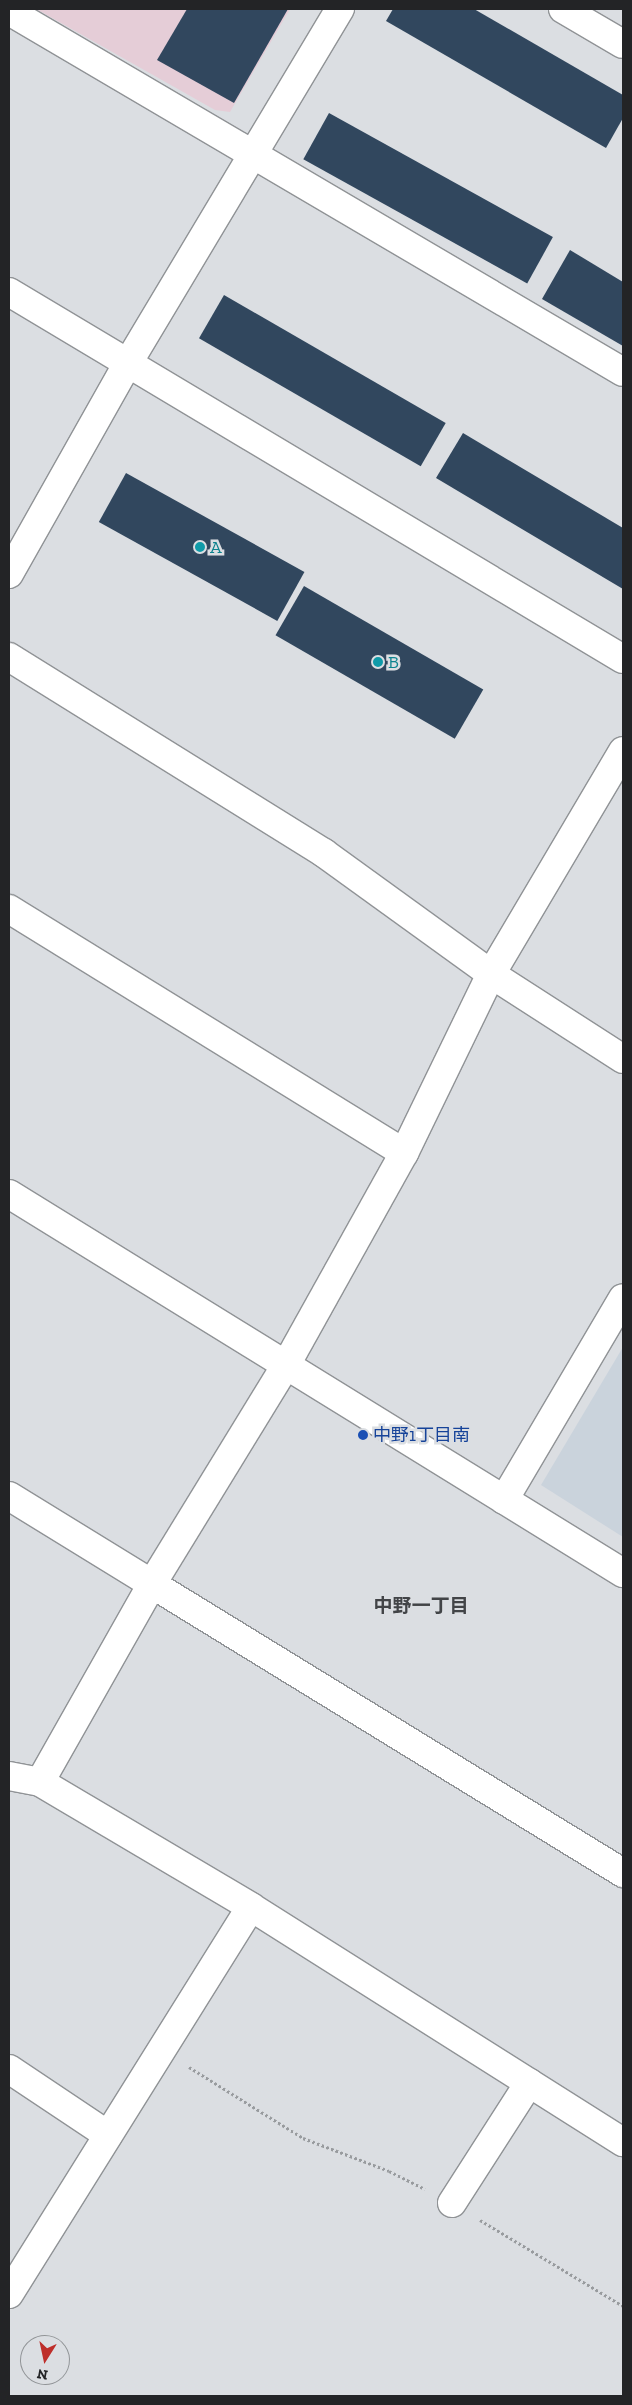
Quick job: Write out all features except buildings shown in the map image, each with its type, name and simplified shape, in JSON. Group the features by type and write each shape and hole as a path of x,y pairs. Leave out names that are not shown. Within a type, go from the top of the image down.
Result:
{"street":[{"path":"9,574 128,363 340,9"},
{"path":"563,9 623,44"},
{"path":"9,11 623,372"},
{"path":"9,292 623,659"},
{"path":"9,657 324,853 491,974 623,1059"},
{"path":"40,1782 152,1584 286,1365 404,1153 491,974 623,751"},
{"path":"9,909 404,1153"},
{"path":"9,1194 623,1574"},
{"path":"504,1500 623,1298"},
{"path":"9,1496 623,1873"},
{"path":"9,1776 40,1782 250,1907 623,2142"},
{"path":"9,2294 250,1907"},
{"path":"9,2069 108,2135"},
{"path":"452,2203 529,2083"}],"path":[{"path":"161,2050 303,2138 389,2171 452,2203 623,2306"}],"shaded area":[{"path":"290,9 230,112 215,110 38,10"},
{"path":"623,1347 623,1537 541,1485"}],"place":[{"name":"A","path":"200,547"},
{"name":"B","path":"378,662"},
{"name":"中野1丁目南","path":"363,1435"}],"district":[{"name":"中野一丁目","path":"421,1606"}]}
